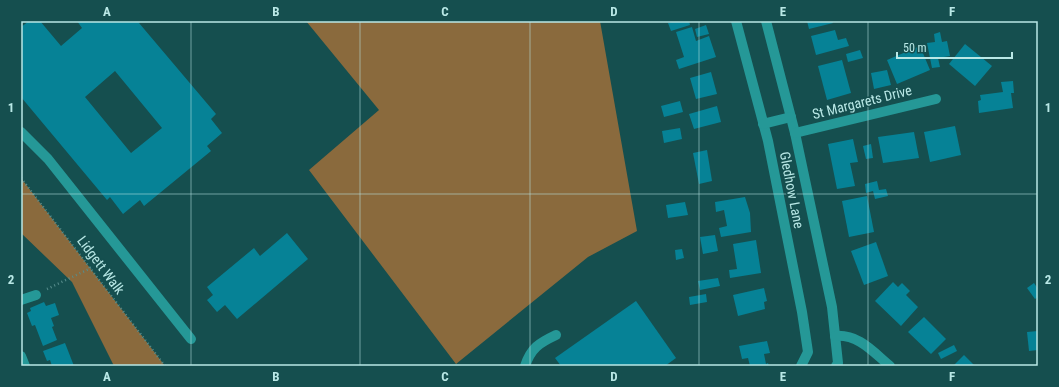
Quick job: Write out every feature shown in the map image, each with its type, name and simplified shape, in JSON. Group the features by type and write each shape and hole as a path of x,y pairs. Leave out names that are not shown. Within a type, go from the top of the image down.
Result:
{"street":[{"name":"Gledhow Lane","path":"736,21 763,124 802,312 808,352 801,366"},
{"name":"Gledhow Lane","path":"766,21 795,133 832,307 838,363 836,366"},
{"name":"St Margarets Drive","path":"795,133 936,99"},
{"path":"763,124 791,117"},
{"path":"21,132 48,159 191,339"},
{"path":"21,300 36,295"},
{"path":"525,366 529,353 540,342 556,335"},
{"path":"835,336 845,335 861,341 890,366"},
{"path":"21,356 25,366"}],"path":[{"name":"Lidgett Walk","path":"21,178 165,366"},
{"path":"36,295 91,268"}],"shaded area":[{"path":"306,21 600,21 637,231 588,257 456,364 309,170 379,110"},
{"path":"21,178 165,366 114,366 72,282 21,233"}],"building":[{"path":"29,21 40,21 61,46 82,28 77,21 141,21 139,23 216,114 211,119 222,133 207,146 211,151 144,206 140,200 123,214 110,197 107,200 21,97 21,27","holes":["115,71 162,128 131,153 85,97"]},
{"path":"676,21 689,21 690,25 671,31 668,23"},
{"path":"807,21 832,21 833,23 809,29"},
{"path":"706,25 709,34 697,37 695,29"},
{"path":"692,27 696,41 709,36 716,57 679,69 676,60 684,57 676,32"},
{"path":"835,30 838,40 846,38 849,46 816,55 811,36"},
{"path":"940,32 942,42 947,41 950,56 938,58 940,67 932,68 927,43 935,42 934,34"},
{"path":"965,44 992,66 975,86 949,64"},
{"path":"920,46 930,70 897,84 887,60"},
{"path":"860,50 863,58 848,62 846,54"},
{"path":"842,60 851,93 827,100 818,66"},
{"path":"887,70 891,85 874,89 871,73"},
{"path":"711,72 717,94 696,99 690,78"},
{"path":"1013,81 1014,93 1011,93 1013,108 979,113 978,101 981,100 980,95 1003,92 1001,82"},
{"path":"680,101 683,112 664,117 661,106"},
{"path":"717,106 721,122 694,129 689,114"},
{"path":"955,126 961,155 930,162 924,132"},
{"path":"680,128 682,139 664,143 662,131"},
{"path":"914,132 919,158 883,163 878,137"},
{"path":"853,139 858,162 850,163 855,186 837,189 828,144"},
{"path":"871,144 873,158 866,159 863,146"},
{"path":"707,150 712,181 699,184 693,153"},
{"path":"877,181 879,190 886,189 888,196 875,199 873,191 866,193 865,184"},
{"path":"867,196 874,232 849,237 842,201"},
{"path":"745,197 750,213 751,232 721,237 719,228 727,226 724,210 716,212 715,202"},
{"path":"685,202 688,215 668,218 666,205"},
{"path":"287,233 308,259 237,319 225,305 217,312 207,300 213,295 207,287 254,248 260,256"},
{"path":"715,235 718,251 703,254 700,237"},
{"path":"756,240 761,273 730,278 729,270 737,269 733,244"},
{"path":"876,242 888,276 864,285 851,251"},
{"path":"682,249 684,258 676,260 675,250"},
{"path":"718,278 720,286 700,290 698,281"},
{"path":"893,282 898,287 902,283 910,291 906,295 918,307 901,326 875,301"},
{"path":"1034,283 1038,289 1038,297 1035,299 1027,288"},
{"path":"764,288 767,301 764,302 765,309 738,316 733,295"},
{"path":"706,294 707,302 690,305 689,297"},
{"path":"636,301 676,358 665,366 561,366 555,358"},
{"path":"44,302 46,306 55,303 59,315 51,318 54,326 52,327 57,340 43,346 35,325 32,326 27,313 31,311 30,308"},
{"path":"924,317 946,339 931,354 908,332"},
{"path":"1038,331 1038,350 1029,351 1027,332"},
{"path":"767,341 770,353 764,354 766,364 768,363 769,366 750,366 748,358 742,359 739,346"},
{"path":"65,343 74,366 52,366 50,360 47,361 43,351"},
{"path":"954,345 957,351 941,359 938,353"},
{"path":"964,355 975,366 953,366"}]}
